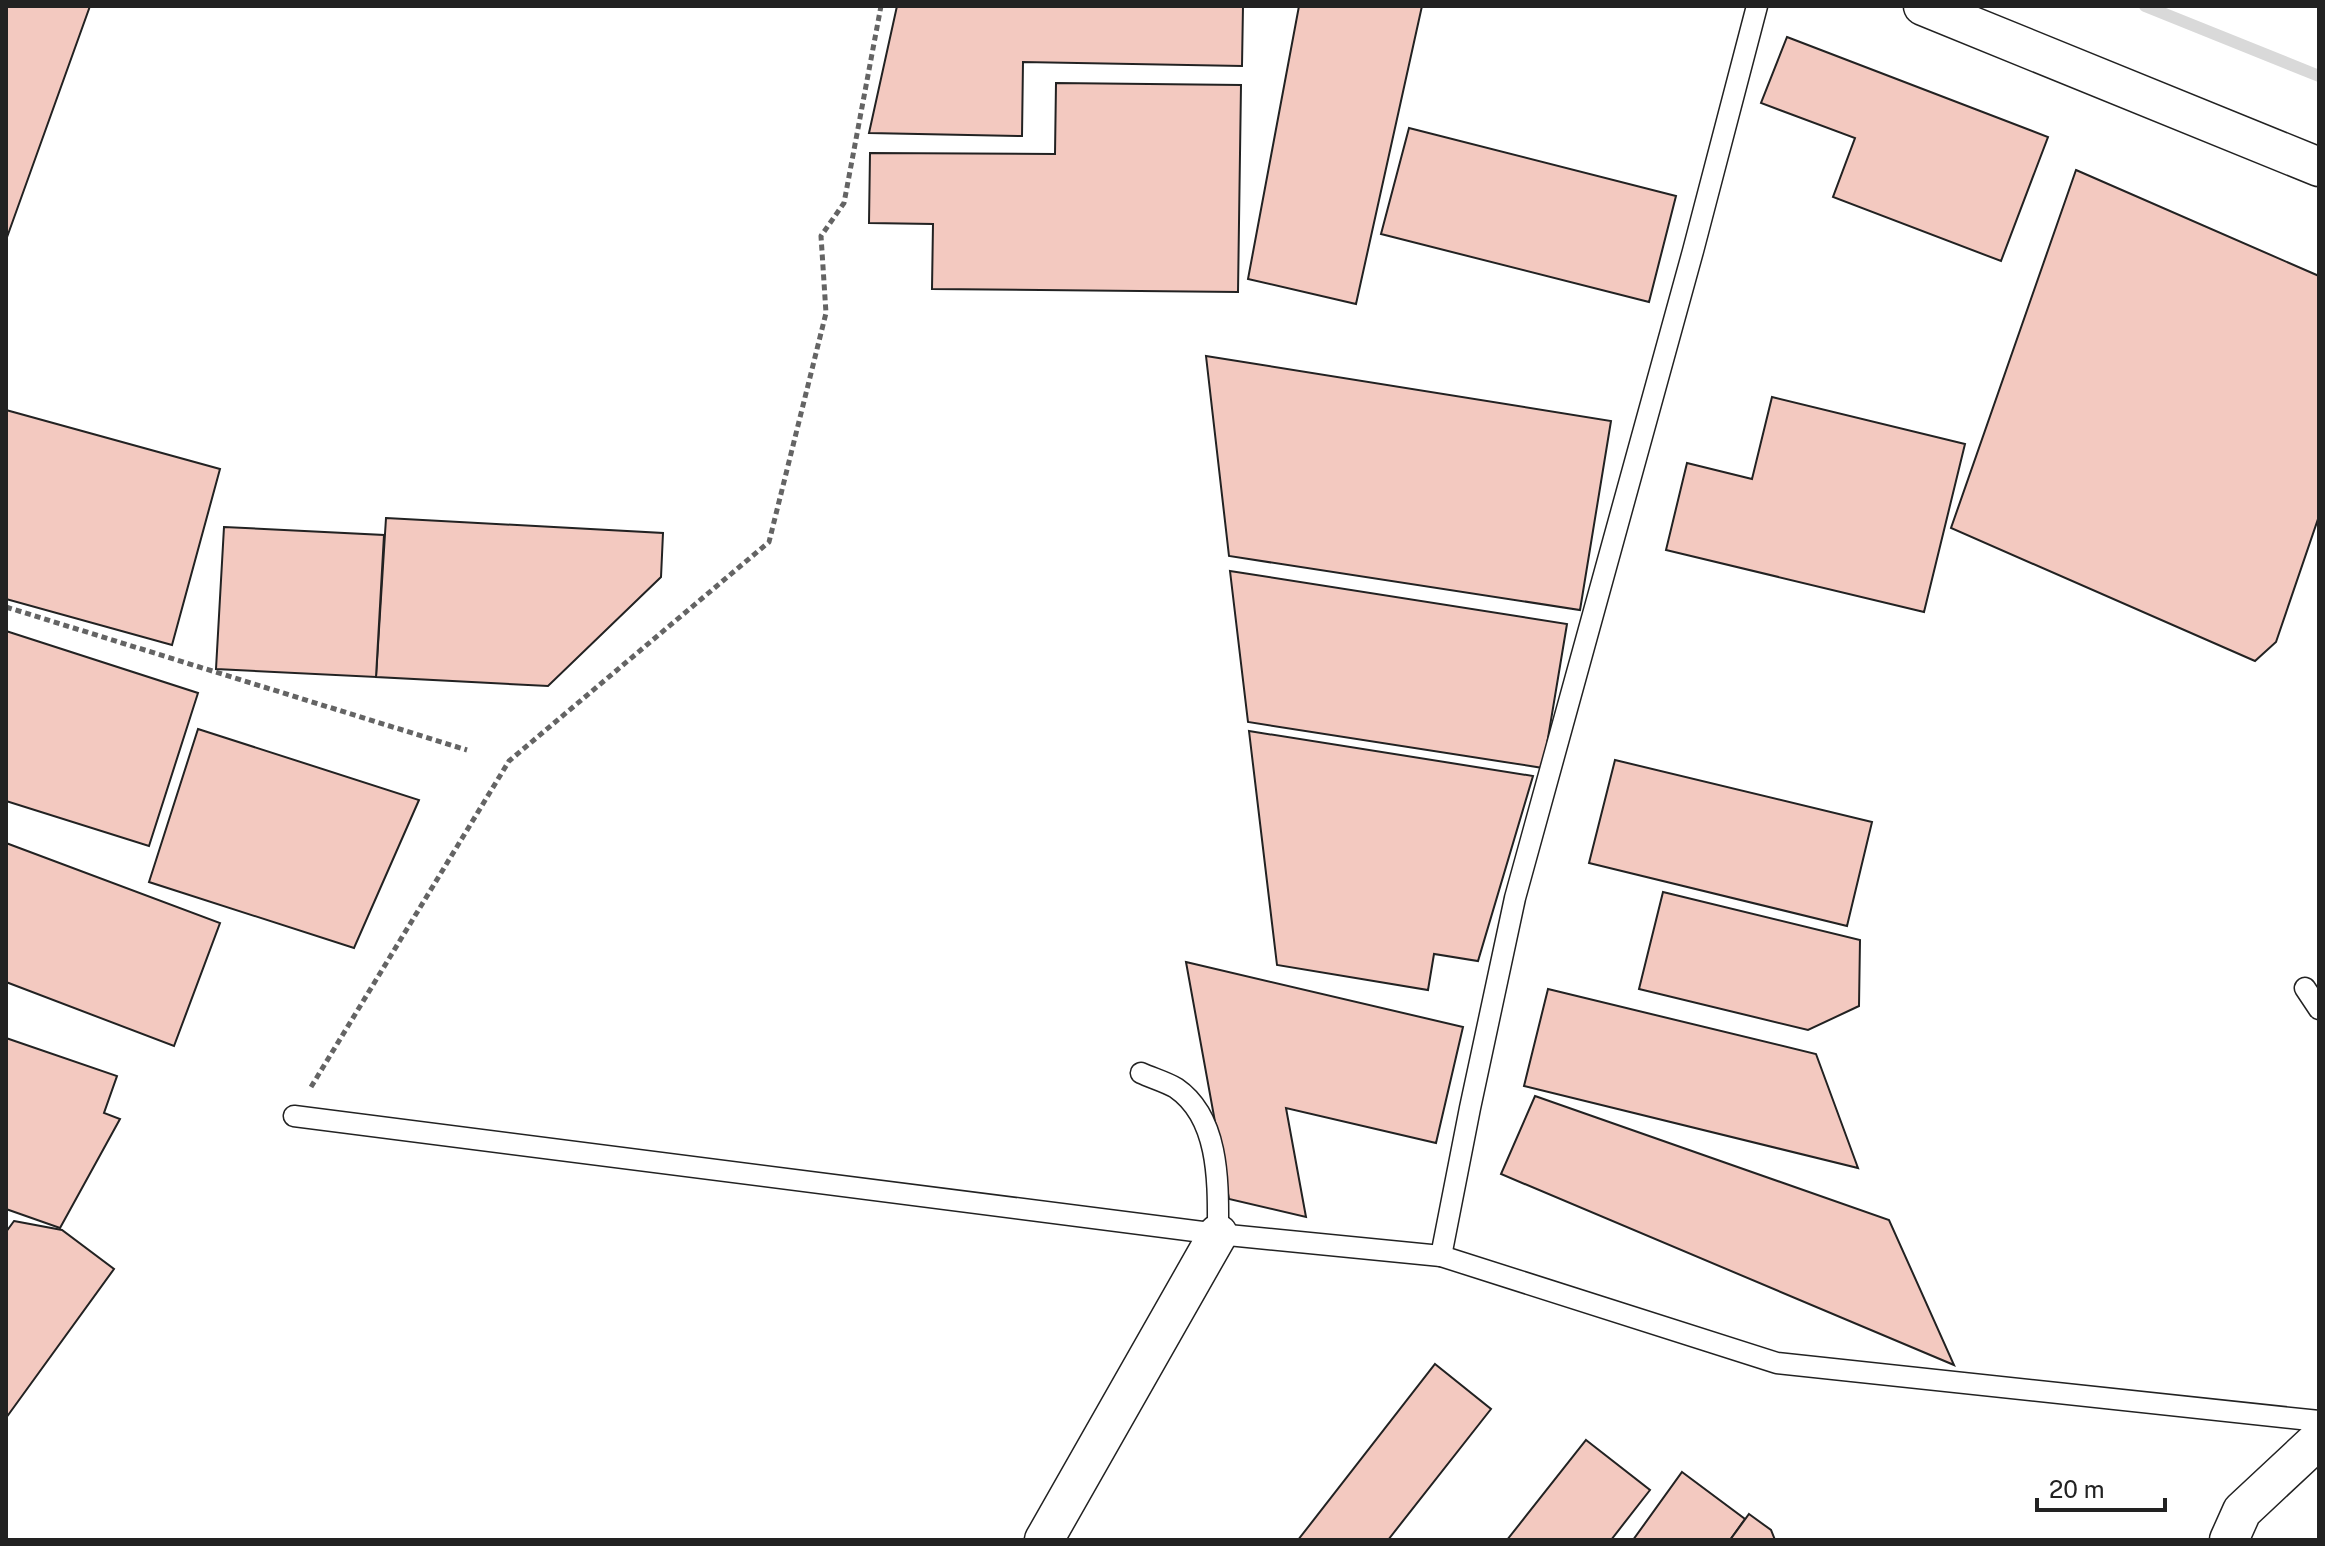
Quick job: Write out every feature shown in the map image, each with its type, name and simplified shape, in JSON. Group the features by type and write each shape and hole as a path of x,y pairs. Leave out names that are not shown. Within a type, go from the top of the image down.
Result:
{"street":[{"path":"1923,6 2319,167"},
{"path":"1044,1540 1218,1234"},
{"path":"2229,1540 2242,1511 2319,1439"}],"lane":[{"path":"1441,1256 1515,898 1757,6"},
{"path":"2305,988 2319,1009"},
{"path":"1141,1073 1176,1088 1200,1112 1218,1177 1218,1234"},
{"path":"294,1116 1218,1234 1441,1256 1777,1363 2319,1421"}],"path":[{"path":"294,1116 509,761 769,542 826,313 821,236 844,203 881,6"},
{"path":"6,607 467,750"}],"building":[{"path":"6,6 90,6 6,240"},
{"path":"897,6 1243,6 1242,66 1023,62 1022,136 869,133"},
{"path":"1299,6 1422,6 1356,304 1248,279"},
{"path":"1787,37 2048,137 2001,261 1833,197 1855,138 1761,103"},
{"path":"1056,83 1241,85 1238,292 932,289 933,224 869,223 870,153 1055,154"},
{"path":"1409,128 1676,196 1649,302 1381,234"},
{"path":"2076,170 2319,276 2319,516 2276,642 2255,661 1951,528"},
{"path":"1206,356 1611,421 1580,610 1229,556"},
{"path":"1772,397 1965,444 1924,612 1666,550 1687,463 1752,479"},
{"path":"6,410 220,469 172,645 6,599"},
{"path":"386,518 663,533 661,577 548,686 376,677"},
{"path":"224,527 384,535 376,677 216,669"},
{"path":"1230,571 1567,624 1543,768 1248,722"},
{"path":"6,631 198,693 149,846 6,801"},
{"path":"198,729 419,800 354,948 149,882"},
{"path":"1249,731 1533,776 1478,961 1434,954 1428,990 1277,965"},
{"path":"1615,760 1872,822 1847,926 1589,863"},
{"path":"6,843 220,923 174,1046 6,982"},
{"path":"1663,892 1860,940 1859,1006 1808,1030 1639,989"},
{"path":"1186,962 1463,1027 1436,1143 1286,1108 1306,1217 1229,1199"},
{"path":"1548,989 1816,1054 1858,1168 1524,1086"},
{"path":"6,1038 117,1076 104,1113 120,1119 60,1228 6,1209"},
{"path":"1535,1096 1889,1220 1954,1365 1501,1174"},
{"path":"14,1221 62,1230 114,1269 6,1418 6,1232"},
{"path":"1435,1364 1491,1409 1388,1540 1298,1540"},
{"path":"1586,1440 1650,1490 1611,1540 1507,1540"},
{"path":"1682,1472 1745,1519 1730,1540 1633,1540"},
{"path":"1749,1514 1771,1530 1775,1540 1730,1540"}],"waterway":[{"path":"2145,6 2319,76"}]}
